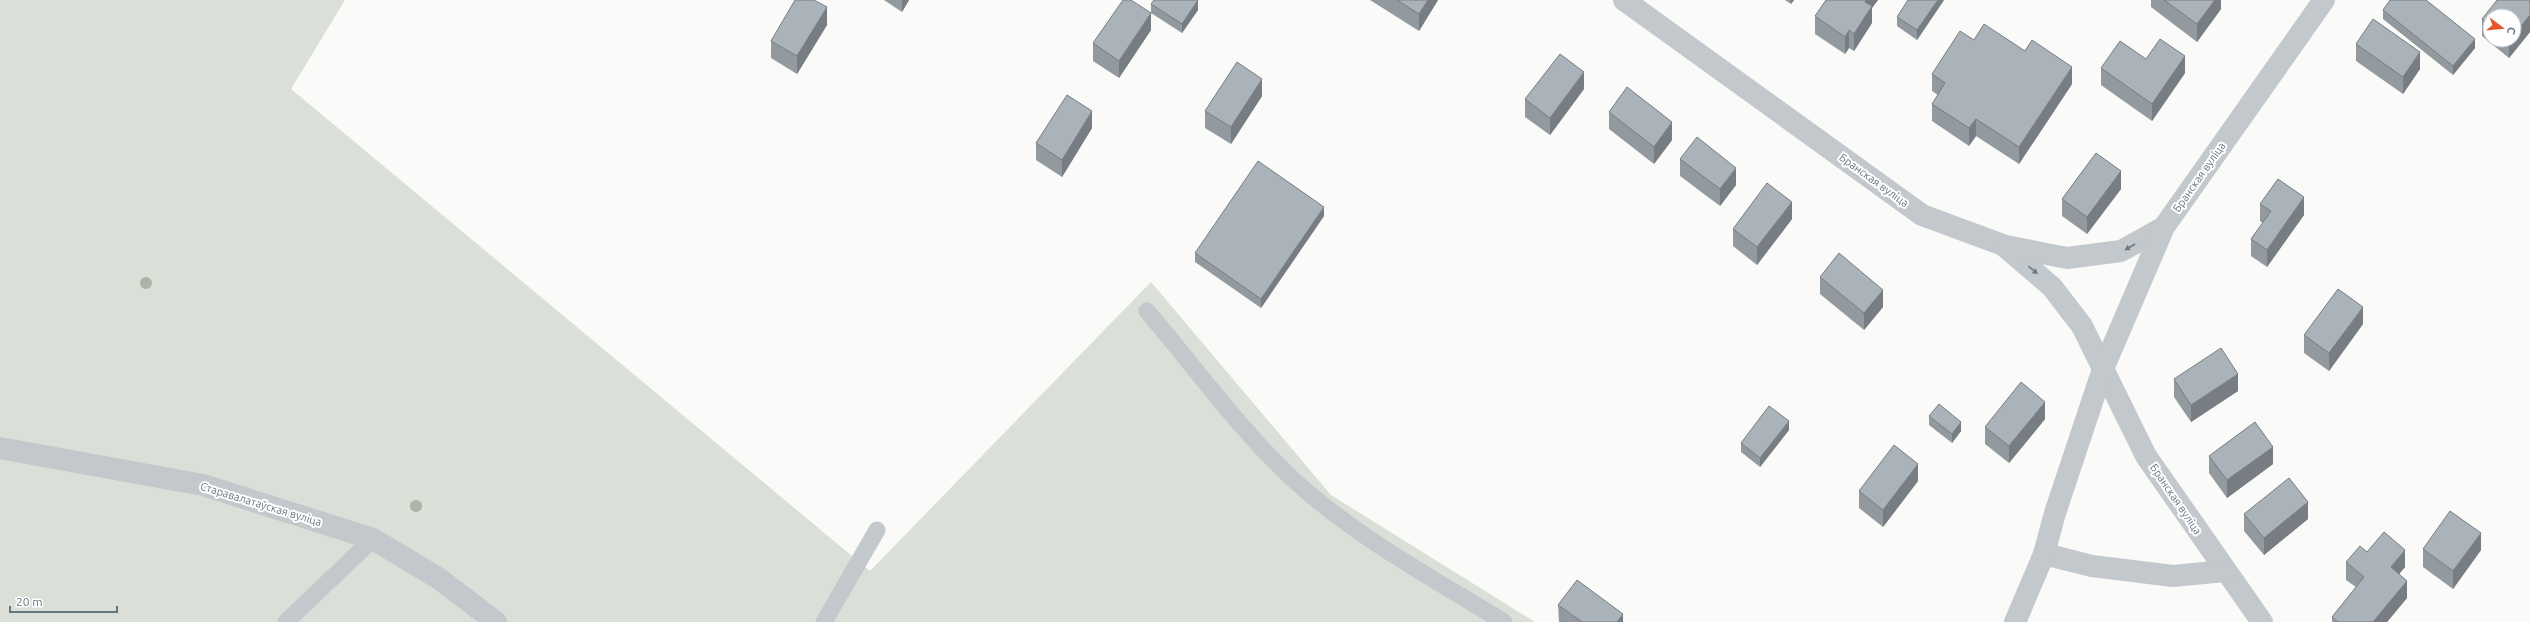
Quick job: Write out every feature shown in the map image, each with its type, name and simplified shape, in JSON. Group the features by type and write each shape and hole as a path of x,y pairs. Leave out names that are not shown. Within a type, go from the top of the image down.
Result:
{"street":[{"name":"Бранская вуліца","path":"1624,0 1922,215 2003,245 2052,287 2082,326 2146,456 2262,622"},
{"name":"Бранская вуліца","path":"2015,622 2044,554 2055,513 2103,369 2164,227 2324,0"},
{"path":"2003,245 2067,258 2121,251 2164,227"},
{"name":"Старавалатаўская вуліца","path":"2,451 203,485 373,539 438,578 496,622"},
{"path":"2044,554 2092,566 2173,576 2225,571"}],"lane":[{"path":"1147,311 1251,434 1295,481 1344,522 1504,622"},
{"path":"824,622 877,530"},
{"path":"286,622 373,539"}],"shaded area":[{"path":"0,0 345,0 291,89 870,571 1151,282 1331,495 1535,622 0,622"}],"building":[{"path":"795,0 814,0 827,7 797,56 771,41"},
{"path":"1123,0 1131,0 1151,13 1119,61 1093,43"},
{"path":"1154,0 1198,0 1182,24 1151,4"},
{"path":"1397,0 1428,0 1419,14"},
{"path":"1826,0 1866,0 1865,2 1872,6 1854,34 1849,30 1845,37 1815,16"},
{"path":"1908,0 1938,0 1917,30 1897,17"},
{"path":"2164,0 2215,0 2197,24"},
{"path":"2390,0 2426,0 2475,39 2453,66 2383,10"},
{"path":"2497,0 2530,0 2530,15 2522,25 2522,8 2491,8"},
{"path":"2373,19 2420,52 2403,77 2356,44"},
{"path":"1984,24 2025,51 2032,40 2072,67 2019,147 1976,119 1969,128 1932,104 1945,83 1932,74 1960,31 1974,40"},
{"path":"2160,39 2185,56 2152,104 2101,68 2120,41 2146,59"},
{"path":"1560,54 1584,72 1550,118 1525,99"},
{"path":"1237,62 1262,79 1231,127 1205,111"},
{"path":"1627,87 1672,122 1654,147 1609,112"},
{"path":"1067,95 1092,111 1062,160 1036,143"},
{"path":"1697,137 1736,168 1720,189 1680,159"},
{"path":"2096,153 2121,171 2087,217 2062,199"},
{"path":"1258,161 1324,207 1261,299 1195,253"},
{"path":"2278,179 2304,197 2267,250 2251,239 2271,211 2260,204"},
{"path":"1767,183 1792,202 1757,247 1733,229"},
{"path":"1839,253 1883,290 1864,313 1820,277"},
{"path":"2338,289 2363,307 2329,353 2304,335"},
{"path":"2221,348 2238,374 2191,405 2174,379"},
{"path":"2021,382 2045,402 2009,446 1985,427"},
{"path":"1939,404 1961,422 1952,434 1929,416"},
{"path":"1769,406 1789,421 1760,458 1741,443"},
{"path":"2255,422 2273,447 2227,480 2209,456"},
{"path":"1894,445 1918,464 1883,510 1859,491"},
{"path":"2289,478 2308,502 2264,538 2244,514"},
{"path":"2450,511 2481,533 2453,571 2423,549"},
{"path":"2384,532 2405,550 2391,567 2407,581 2373,622 2338,622 2332,617 2364,577 2346,562 2360,546 2367,552"},
{"path":"1577,580 1623,614 1617,622 1582,622 1558,605"}]}
